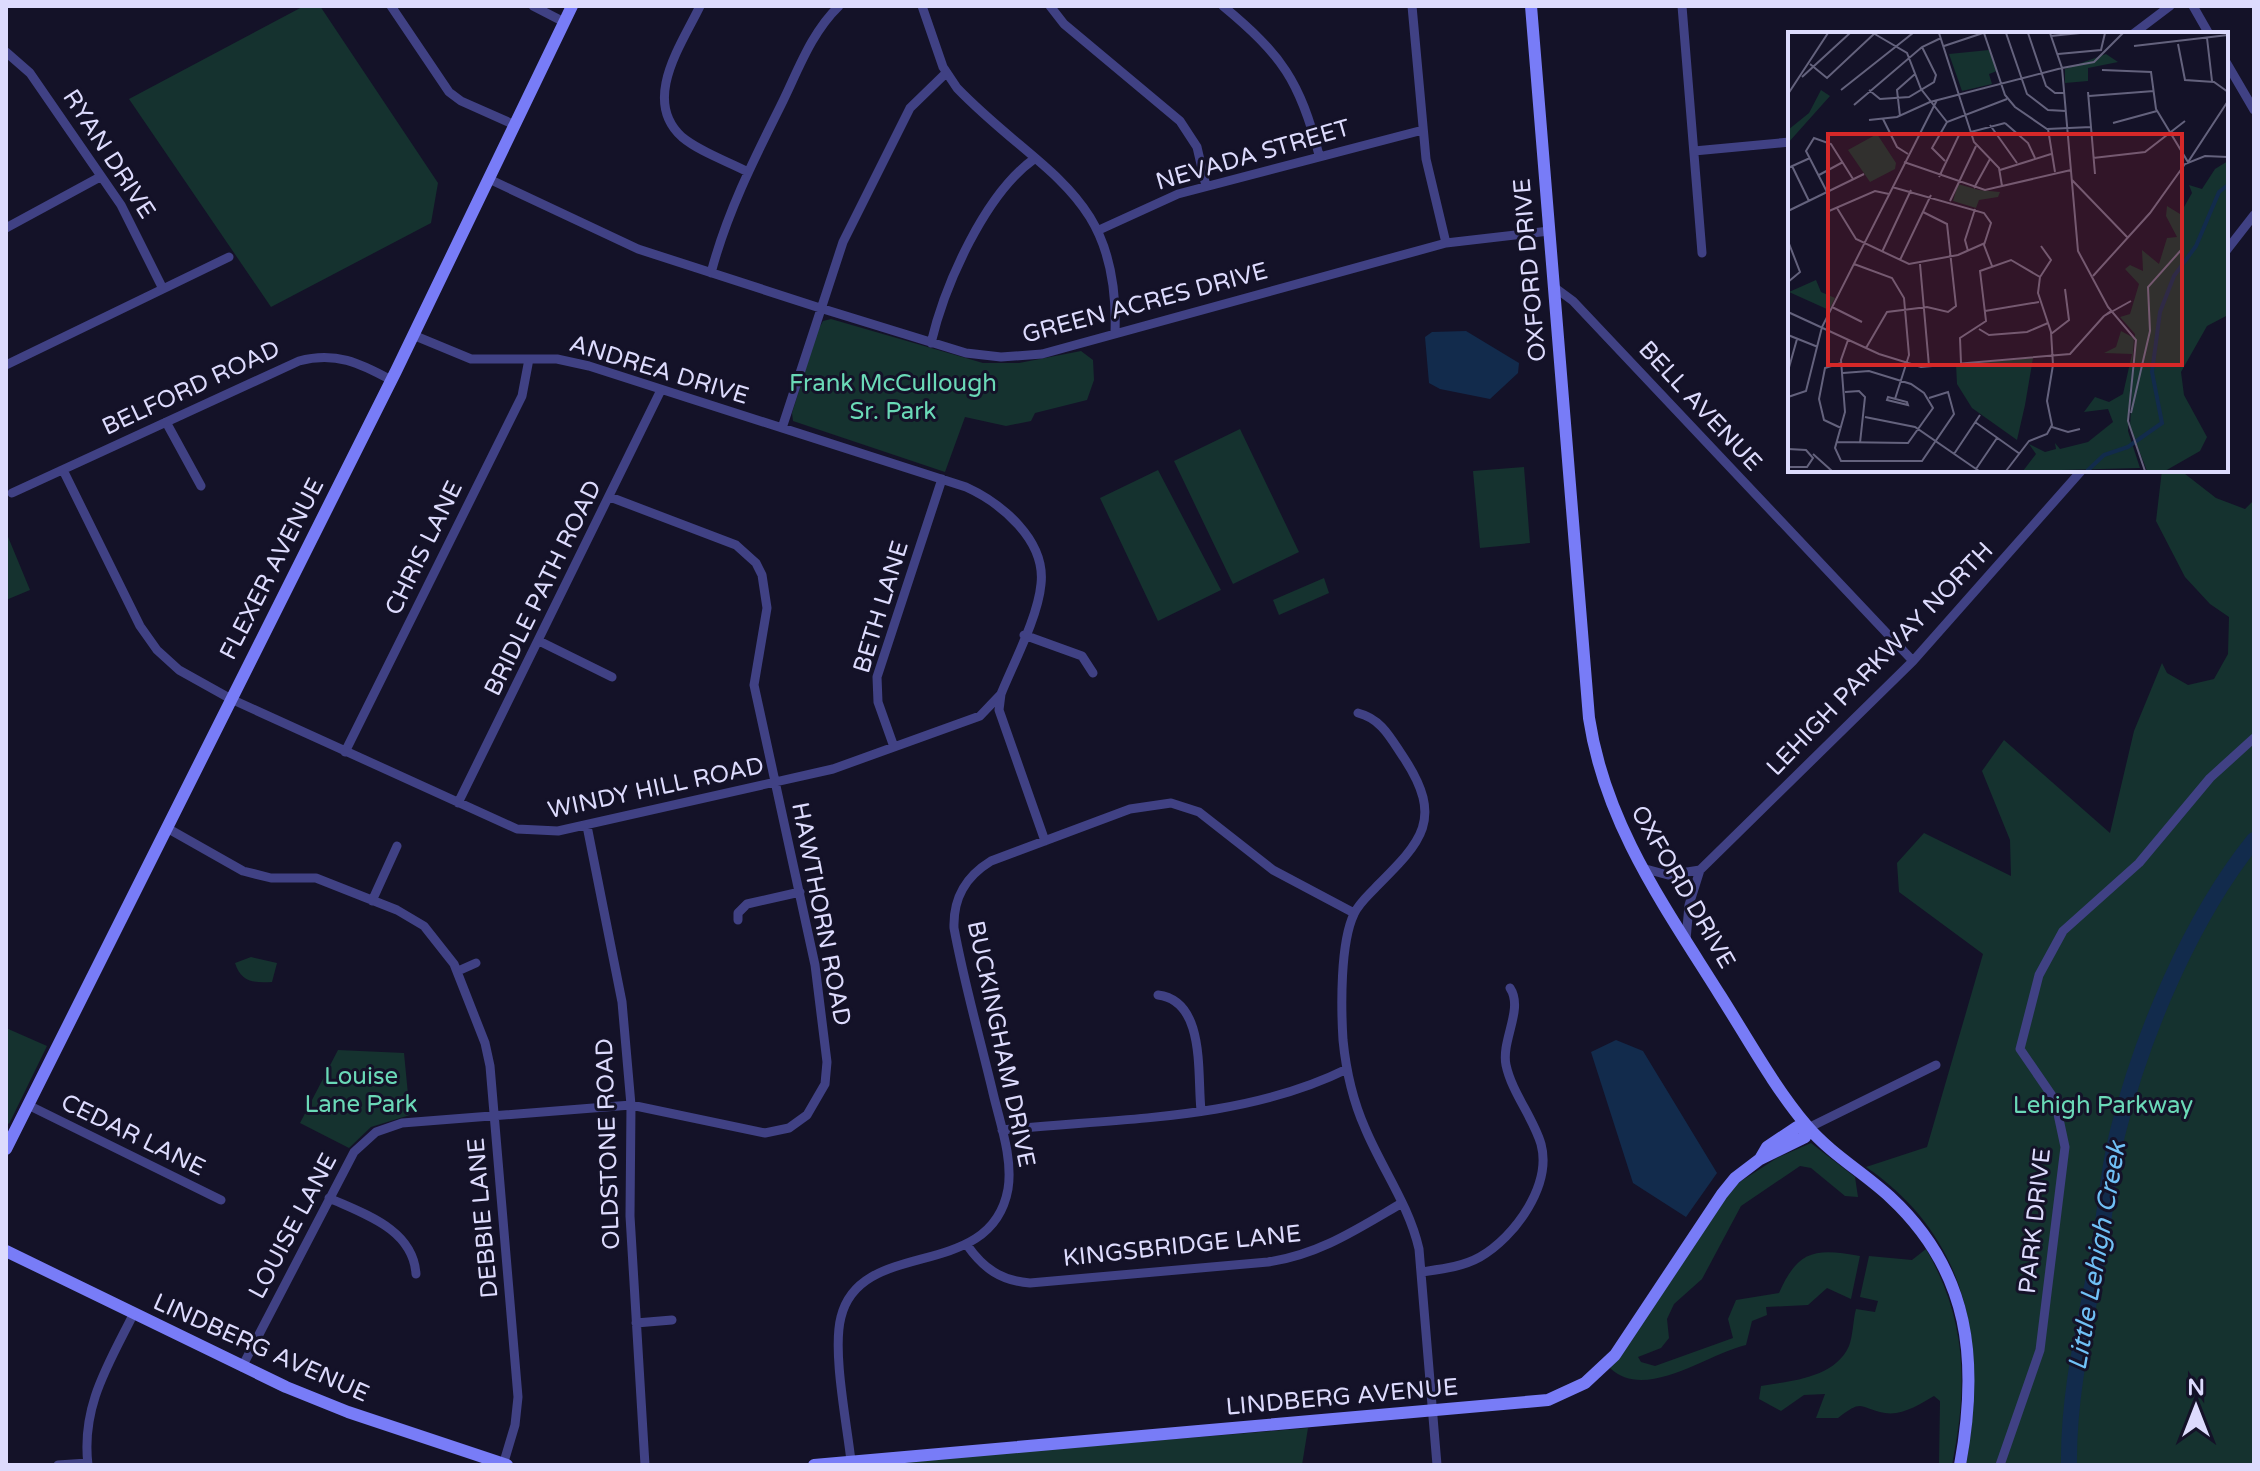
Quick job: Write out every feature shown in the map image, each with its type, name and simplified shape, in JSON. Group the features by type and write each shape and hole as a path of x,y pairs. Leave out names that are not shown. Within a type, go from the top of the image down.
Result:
{"street":[{"path":"391,6 449,92 461,101 515,125"},
{"path":"533,6 564,22"},
{"name":"FLEXER AVENUE","path":"6,1149 391,380 570,6"},
{"path":"700,6 667,77 665,108 681,135 748,172"},
{"path":"711,273 727,222 748,172 813,39 839,6"},
{"path":"922,6 946,73 966,98 1078,199 1099,230 1114,276 1115,333"},
{"path":"1050,6 1064,24 1180,121 1197,147 1206,186"},
{"path":"1223,6 1268,47 1291,77 1306,105 1319,155"},
{"path":"1412,6 1431,187 1446,243"},
{"name":"OXFORD DRIVE","path":"1531,6 1589,718 1605,790 1641,868 1786,1100 1808,1128 1907,1214 1947,1274 1963,1316 1970,1362 1969,1408 1960,1465"},
{"path":"1682,6 1702,253"},
{"path":"2136,32 2170,6"},
{"path":"2193,6 2208,32"},
{"name":"RYAN DRIVE","path":"6,52 30,73 137,232 163,289"},
{"path":"2228,65 2254,110"},
{"path":"782,428 843,242 900,124 922,94 946,73"},
{"name":"NEVADA STREET","path":"1099,230 1151,204 1206,186 1423,130"},
{"path":"1694,151 1788,142"},
{"path":"931,343 943,302 987,209 1007,181 1034,159"},
{"path":"6,228 100,177"},
{"name":"GREEN ACRES DRIVE","path":"489,179 613,239 820,308 983,356 1019,357 1446,243 1549,231"},
{"path":"2228,248 2254,215"},
{"path":"6,365 229,257"},
{"name":"BELL AVENUE","path":"1554,287 1573,301 1913,661"},
{"name":"ANDREA DRIVE","path":"413,335 471,359 573,362 942,479 966,487 996,503 1029,541 1042,580 1001,694 1000,719 1045,841"},
{"name":"BELFORD ROAD","path":"12,493 299,361 318,357 346,359 391,380"},
{"name":"CHRIS LANE","path":"345,752 522,396 529,359"},
{"name":"BRIDLE PATH ROAD","path":"458,803 661,390"},
{"path":"166,422 201,486"},
{"name":"WINDY HILL ROAD","path":"63,470 145,634 179,670 231,699 345,752 503,824 532,832 587,826 833,769 980,716 1001,694"},
{"name":"LEHIGH PARKWAY NORTH","path":"1686,941 1689,905 1700,870 1913,661 2080,472"},
{"name":"BETH LANE","path":"894,747 878,702 877,677 942,479"},
{"name":"HAWTHORN ROAD","path":"495,1115 631,1105 765,1133 789,1128 814,1107 825,1084 827,1062 815,965 754,685 768,597 756,563 726,540 678,525 610,497"},
{"path":"1024,635 1082,656 1093,673"},
{"path":"539,641 612,677"},
{"path":"1358,713 1376,720 1386,731 1418,780 1426,814 1414,850 1354,913 1348,935 1343,995 1347,1069 1365,1130 1415,1232 1437,1465"},
{"name":"PARK DRIVE","path":"2000,1465 2040,1350 2065,1147 2055,1100 2020,1049 2039,975 2063,931 2139,863 2210,778 2254,738"},
{"name":"BUCKINGHAM DRIVE","path":"851,1461 838,1338 846,1303 861,1283 881,1272 967,1245 997,1217 1007,1191 1008,1164 1002,1130 956,939 953,914 960,893 981,867 1141,805 1185,806 1212,820 1280,875 1354,913"},
{"name":"OLDSTONE ROAD","path":"587,826 620,979 631,1105 630,1216 645,1465"},
{"name":"DEBBIE LANE","path":"167,828 243,871 271,878 316,878 424,926 445,949 458,971 489,1056 495,1115 518,1397 505,1465"},
{"path":"372,901 397,846"},
{"path":"1641,868 1668,875 1700,870"},
{"path":"738,920 738,913 747,904 800,892"},
{"path":"458,971 476,963"},
{"path":"1421,1272 1465,1264 1490,1251 1513,1229 1539,1184 1542,1147 1506,1065 1505,1044 1515,1000 1510,988"},
{"path":"1158,995 1176,1000 1191,1020 1201,1110"},
{"name":"LINDBERG AVENUE","path":"814,1465 1535,1402 1564,1394 1594,1376 1615,1355 1722,1194 1735,1178 1760,1159 1767,1147 1797,1127 1808,1128 1936,1065"},
{"path":"1002,1130 1201,1110 1283,1096 1347,1069"},
{"name":"CEDAR LANE","path":"28,1105 221,1200"},
{"name":"LOUISE LANE","path":"242,1367 354,1152 376,1132 402,1123 495,1115"},
{"path":"329,1198 374,1219 403,1240 413,1255 416,1274"},
{"name":"KINGSBRIDGE LANE","path":"967,1245 977,1259 995,1274 1030,1283 1268,1262 1300,1256 1331,1245 1402,1203"},
{"name":"LINDBERG AVENUE","path":"6,1251 133,1315 327,1405 505,1465"},
{"path":"58,1465 88,1464 86,1424 93,1396 133,1315"},
{"path":"636,1323 672,1320"}],"green space":[{"path":"304,6 320,6 438,183 431,223 271,307 129,99"},
{"name":"Frank McCullough Sr. Park","path":"831,319 983,363 1019,363 1081,351 1093,360 1094,380 1087,400 1035,413 1031,421 1006,426 965,417 945,472 793,421 792,413 817,332 823,321"},
{"path":"1240,429 1299,552 1233,584 1174,461"},
{"path":"1524,467 1530,543 1480,548 1473,471"},
{"path":"1158,470 1221,590 1158,621 1100,498"},
{"name":"Lehigh Parkway","path":"2162,472 2183,472 2216,498 2245,509 2254,500 2254,1465 1966,1465 1974,1379 1971,1338 1963,1299 1949,1262 1929,1227 1901,1196 1866,1167 1927,1147 1983,954 1899,892 1897,863 1924,833 2011,876 2010,840 1982,771 2004,740 2110,833 2134,731 2162,663 2167,673 2188,685 2214,679 2228,654 2229,617 2210,604 2185,577 2156,521"},
{"path":"6,532 30,590 6,600"},
{"path":"1324,578 1329,593 1279,615 1273,600"},
{"path":"251,957 277,963 272,982 244,978 235,963"},
{"path":"6,1028 47,1046 9,1124 6,1122"},
{"name":"Louise Lane Park","path":"338,1050 404,1053 410,1115 371,1127 349,1148 300,1123"},
{"path":"1811,1143 1855,1177 1858,1197 1845,1196 1811,1168 1800,1166 1741,1206 1702,1279 1674,1304 1667,1319 1669,1338 1661,1348 1638,1357 1641,1362 1655,1366 1733,1338 1728,1319 1736,1300 1779,1293 1793,1268 1810,1255 1831,1252 1860,1256 1851,1299 1827,1288 1808,1305 1766,1307 1767,1315 1752,1321 1746,1345 1676,1373 1641,1380 1624,1377 1610,1368 1735,1185 1777,1158"},
{"path":"1926,1249 1950,1302 1960,1354 1962,1381 1952,1465 1939,1465 1940,1401 1934,1396 1898,1413 1857,1406 1838,1418 1816,1418 1825,1394 1804,1395 1781,1411 1759,1399 1761,1386 1811,1376 1834,1365 1842,1357 1849,1346 1856,1309 1875,1312 1878,1301 1860,1297 1869,1256 1912,1260"},
{"path":"1308,1428 1302,1465 861,1465"}],"water":[{"path":"1466,331 1519,363 1518,373 1490,399 1440,389 1429,383 1425,337 1432,332"},
{"path":"1616,1040 1643,1051 1717,1173 1686,1217 1633,1183 1591,1052"}],"waterway":[{"name":"Little Lehigh Creek","path":"2069,1465 2071,1414 2078,1363 2100,1245 2108,1182 2127,1097 2154,1019 2189,942 2209,905 2254,840"}]}
